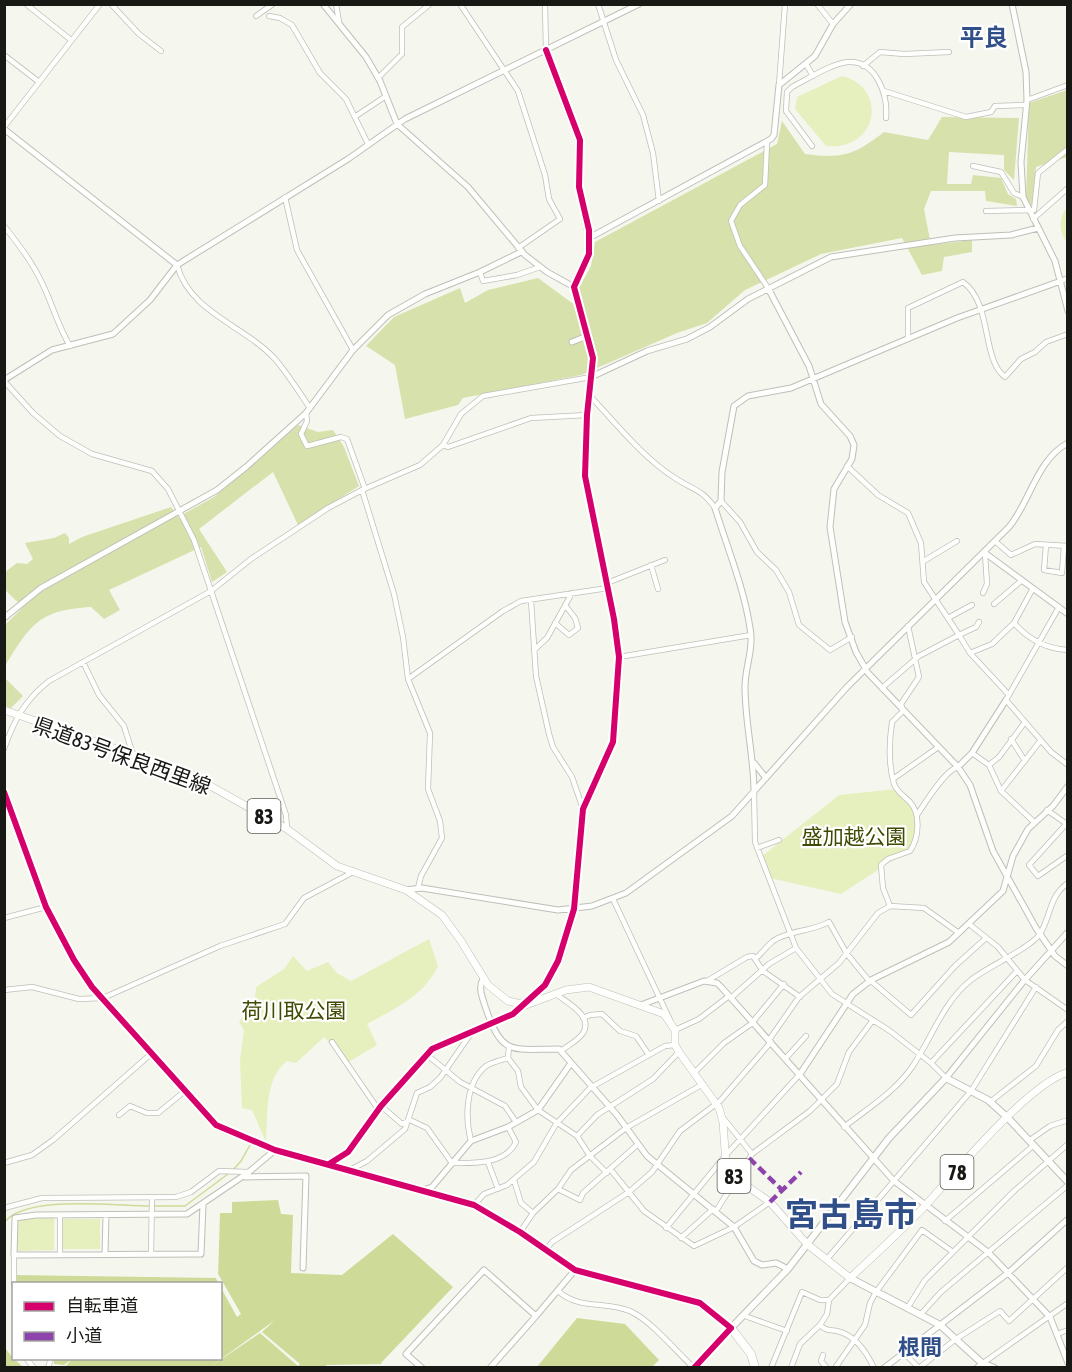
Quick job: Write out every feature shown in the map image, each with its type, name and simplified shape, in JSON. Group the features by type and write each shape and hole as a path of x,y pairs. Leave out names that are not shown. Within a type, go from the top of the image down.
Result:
{"highway":[{"path":"731,1328 752,1354 755,1368"}],"main road":[{"name":"県道83号保良西里線","path":"4,710 199,779 286,829 327,859 353,872 406,890 434,909 449,924 483,979 501,996 526,1005"},
{"path":"526,1005 585,987 664,1014 675,1030 677,1049"},
{"name":"83","path":"677,1049 717,1104 721,1114 726,1165 737,1179 770,1202 807,1244"},
{"name":"78","path":"850,1278 925,1206 1008,1118 1046,1082 1067,1071"},
{"path":"731,1328 788,1269 873,1157 946,1078 990,1102 1048,1159 1068,1183"},
{"path":"807,1244 850,1278 940,1325 982,1363 994,1368"}],"street":[{"path":"26,4 71,40"},
{"path":"100,4 4,128 177,265 184,285 196,299 275,359 308,411 301,431 307,446 341,437 347,439 394,594 403,637 408,679 430,733 428,789 442,838 421,876 418,888"},
{"path":"111,4 139,34 161,51"},
{"path":"256,16 273,4"},
{"path":"323,4 355,40 378,78 397,124 468,187 520,250 540,267 574,287"},
{"path":"336,4 339,22"},
{"path":"378,78 402,54 402,27 430,4"},
{"path":"4,618 41,588 217,489 239,473 308,411 353,350 388,315 405,304 480,272 520,250 560,219 549,199 545,175 518,91 460,4"},
{"path":"328,1164 348,1152 380,1107 426,1054 447,1041 491,1024 526,1005 545,985 558,961 574,909 583,809 614,742 619,657 585,476 587,415 593,358 574,287 589,254 589,238 579,187 580,140 546,50 545,4"},
{"path":"598,4 606,21 616,60 647,127 659,201"},
{"path":"286,829 286,815 212,591 194,540 168,489 152,471 92,454 78,447 48,427 4,380 52,350 113,334 125,326 177,265 397,124 639,4"},
{"path":"589,238 767,142 774,135 785,4"},
{"path":"817,4 832,24"},
{"path":"778,85 806,64 823,45 832,24 851,4"},
{"path":"1012,4 1025,62 1027,102 1021,162 1023,197 1061,281 1068,311"},
{"path":"269,16 280,18 292,25 320,73 346,99 369,144"},
{"path":"863,66 880,52 904,54 949,52"},
{"path":"4,56 39,82"},
{"path":"812,146 786,111 789,90 813,76 845,63 863,66 873,74 884,91 886,117"},
{"path":"806,64 813,76"},
{"path":"884,91 966,117 992,112 995,106 1027,102 1068,85"},
{"path":"356,116 386,96"},
{"path":"777,97 786,99"},
{"path":"767,142 765,185 740,205 730,221 740,246 768,288 814,377 821,404 853,441 854,454 834,489 830,527 845,622 865,669 937,748 958,767 970,785 989,842 1040,934 1051,950 1068,966"},
{"path":"986,211 1029,212 1035,207 1038,172 1068,149"},
{"path":"973,166 1001,172 1014,193 1023,197"},
{"path":"1033,219 1068,188"},
{"path":"285,197 297,250 353,350"},
{"path":"4,226 34,267 55,312 56,322 70,346"},
{"path":"4,749 16,716 36,691 83,662 212,591 262,552 328,508 363,489 420,465 443,445 462,414 483,396 591,377 641,354 687,339 768,288 810,266 841,254 955,238 1011,235 1038,228"},
{"path":"480,272 483,281 517,275 540,267"},
{"path":"715,508 721,501 722,472 734,406 748,396 791,388 980,309 1068,278"},
{"path":"908,339 908,308 963,282 980,309 994,363 1005,377 1021,358 1035,352 1046,342 1068,334"},
{"path":"572,342 587,336"},
{"path":"590,396 626,435 675,478 703,492 715,508 751,635 745,685 748,732 754,763 754,832 789,934 796,948 832,994 931,1062 946,1078 1025,980 1068,932"},
{"path":"443,445 448,447 531,418 587,415"},
{"path":"406,890 418,888 542,908 574,909 613,899 633,888 732,816 865,669 935,598 996,542 1024,507 1047,460 1068,443"},
{"path":"847,466 878,495 908,513 921,543 924,582 970,652 1025,722 1068,765"},
{"path":"721,501 740,522 756,552 776,570 789,592 799,625 830,650 852,637"},
{"path":"924,561 957,541"},
{"path":"996,542 1011,555 1035,544 1066,546 1062,573 1044,570 1046,545"},
{"path":"985,553 1032,590 1068,614"},
{"path":"983,593 987,584 985,553"},
{"path":"408,679 503,611 521,602 607,586 651,564 665,560"},
{"path":"651,564 658,589"},
{"path":"994,604 1021,581"},
{"path":"970,652 992,644 1014,623 1032,590"},
{"path":"534,650 545,641 572,593"},
{"path":"531,600 536,676 549,734 553,747 572,777 583,809"},
{"path":"555,623 569,635 578,628 578,624 565,605"},
{"path":"948,618 972,605"},
{"path":"890,906 883,888 881,866 888,859 907,853 913,847 917,815 951,768 958,767 972,753 1007,698 1059,607"},
{"path":"882,688 916,658 976,627 979,622"},
{"path":"1014,623 1025,636 1039,641 1050,649 1068,650"},
{"path":"903,711 901,704 919,677 908,626"},
{"path":"619,657 751,635"},
{"path":"83,662 99,695 124,726 133,755"},
{"path":"903,711 894,718 890,762 896,789 911,803 917,815"},
{"path":"989,765 999,757 1025,722"},
{"path":"1011,739 1025,761"},
{"path":"1001,791 1041,740"},
{"path":"893,779 937,748"},
{"path":"972,753 989,765 1001,791 1033,821"},
{"path":"754,763 766,778"},
{"path":"666,1228 725,1155 800,1074 853,994 870,981 935,951 959,933 1003,891 1013,856 1033,821 1047,810 1068,786"},
{"path":"4,792 46,907 74,960 103,999 216,1125 275,1150 474,1205 520,1232 575,1270 700,1303 731,1328 694,1368 638,1316 617,1308 575,1302 558,1291"},
{"path":"1047,810 1067,824 1029,866 1038,876 1068,855"},
{"path":"758,848 779,840"},
{"path":"4,990 32,987 79,999 103,999 220,946 285,924 304,898 353,872"},
{"path":"844,1127 897,1085 920,1054 941,1015 959,991 978,975 1040,934 1055,895 1068,883"},
{"path":"613,899 670,1020"},
{"path":"546,1250 552,1242 628,1192 658,1165 680,1131 717,1104 770,1041 800,997 848,954 878,913 890,906 924,908 959,933"},
{"path":"4,918 46,907"},
{"path":"755,959 773,942 789,934 814,930 829,922 848,954 870,981 911,1015 955,966 986,938"},
{"path":"969,924 1007,957 1016,972 1025,980 1068,1010"},
{"path":"675,1030 699,1019 777,958 796,948"},
{"path":"641,1005 707,981 750,955 763,970 800,997"},
{"path":"931,1062 1016,972"},
{"path":"483,979 481,993 491,1024 509,1047 519,1051 561,1051 584,1032 583,1018 578,1011 556,994"},
{"path":"707,981 717,983 730,996 894,1181 988,1252 1008,1272 1050,1317 1068,1363"},
{"path":"694,1073 724,1043 752,1022 784,984"},
{"path":"827,1259 971,1091 1036,987"},
{"path":"583,1018 602,1014 620,1031 636,1036 649,1055"},
{"path":"681,1238 714,1210 752,1154 822,1101 837,1084 853,1045 873,1020"},
{"path":"990,1102 1036,1065 1058,1030 1068,1021"},
{"path":"350,1170 367,1161 400,1135 410,1120 417,1093 434,1085 474,1030"},
{"path":"786,1058 806,1036"},
{"path":"332,1042 380,1107 402,1124 410,1120"},
{"path":"474,1205 484,1194 514,1180 534,1162 556,1124 591,1088 665,1046 677,1049 652,1079 609,1106 577,1136"},
{"path":"509,1047 508,1058 518,1071 521,1088 538,1110 577,1136 590,1156 609,1171 644,1211 681,1238 698,1246 734,1227 770,1202"},
{"path":"561,1051 609,1106 637,1145 734,1227 754,1261 762,1265 776,1263 788,1269"},
{"path":"4,1163 32,1155 53,1140 152,1053"},
{"path":"426,1054 445,1072 505,1106 516,1122"},
{"path":"471,1141 468,1106 471,1088 487,1066 508,1058"},
{"path":"424,1190 432,1187 471,1141 508,1127 538,1110 572,1063"},
{"path":"520,1232 533,1213 558,1189 571,1170 626,1128 703,1084"},
{"path":"119,1115 130,1106 147,1113 158,1113 185,1091"},
{"path":"721,1114 752,1154"},
{"path":"410,1120 431,1132 452,1163"},
{"path":"945,1221 1050,1126 1068,1120"},
{"path":"452,1163 488,1162 515,1146 508,1127"},
{"path":"908,1307 919,1287 953,1252 1048,1159 1068,1144"},
{"path":"558,1189 580,1200 583,1193 637,1145"},
{"path":"14,1282 15,1218 60,1215 187,1214 242,1174 249,1172 275,1150"},
{"path":"488,1162 498,1189"},
{"path":"4,1208 42,1198 152,1199 183,1196 219,1171 306,1176 303,1268"},
{"path":"514,1180 521,1203 533,1213"},
{"path":"921,1314 941,1292 1068,1183"},
{"path":"151,1254 152,1199"},
{"path":"14,1255 201,1254 202,1204"},
{"path":"60,1215 60,1254"},
{"path":"105,1254 106,1216"},
{"path":"884,1368 1008,1272 1065,1222 1068,1230"},
{"path":"835,1368 853,1339 865,1326 870,1303 876,1292 922,1230 953,1252"},
{"path":"903,1352 919,1368 956,1339 1000,1311 1009,1321 1068,1267"},
{"path":"422,1368 406,1354 484,1270 536,1316"},
{"path":"490,1368 575,1270"},
{"path":"791,1368 803,1340 820,1325 827,1314 829,1300 850,1278"},
{"path":"771,1368 802,1292 820,1300 829,1300"},
{"path":"976,1368 1068,1303"},
{"path":"745,1316 787,1331"},
{"path":"820,1325 829,1331 837,1331 853,1339 874,1368"},
{"path":"1057,1334 1068,1330"},
{"path":"823,1355 821,1361 826,1367"}],"green space":[{"path":"842,76 857,82 866,92 871,104 871,117 866,129 857,139 844,145 826,146 795,109 797,97"},
{"path":"1067,207 1067,243 1062,234 1061,225 1062,216"},
{"name":"盛加越公園","path":"896,789 917,815 913,847 841,894 770,878 761,857 839,795"},
{"name":"荷川取公園","path":"429,939 438,966 417,994 367,1024 377,1045 347,1063 324,1037 296,1063 287,1061 280,1069 271,1087 267,1109 266,1142 252,1110 242,1108 240,1060 244,1030 239,1022 255,999 256,987 284,969 293,956 307,971 328,962 337,973 351,981"},
{"path":"54,1218 54,1250 17,1251 16,1219"},
{"path":"61,1219 100,1219 100,1249 62,1249"}],"shaded area":[{"path":"1067,90 1067,157 1036,167 1032,205 1026,200 1029,103"},
{"path":"942,117 1019,118 1014,180 1004,170 1004,155 949,152 947,184 971,184 973,175 1001,178 1008,194 1016,199 1017,206 986,201 985,191 931,191 924,209 931,245 972,240 972,252 944,257 942,271 922,275 902,238 821,254 745,290 707,323 677,333 581,375 463,398 458,405 405,419 395,365 366,346 394,317 460,288 465,303 488,290 538,278 572,303 583,301 579,288 591,266 595,242 777,144 782,121 805,154 829,156 848,154 884,132 928,140"},
{"path":"298,425 318,432 333,430 344,447 359,486 298,525 273,472 199,529 227,572 212,582 201,547 109,590 120,610 104,619 91,607 59,612 38,622 22,639 5,666 5,625 23,607 5,590 5,572 17,563 27,564 33,559 25,543 54,538 65,533 69,538 69,544 82,537 171,507 178,517 214,497"},
{"path":"5,678 23,696 11,708 5,706"},
{"path":"278,1200 281,1214 293,1215 291,1273 342,1275 393,1234 453,1287 381,1363 385,1367 5,1368 4,1282 13,1275 218,1278 220,1213 232,1213 232,1202"},
{"path":"577,1318 625,1324 659,1360 652,1367 537,1367"}],"pier":[{"path":"217,1272 241,1314 237,1317 222,1290 222,1282 218,1282 214,1275"},
{"path":"7,1275 17,1275 17,1282 12,1282 12,1357 5,1348 4,1278"},
{"path":"275,1320 262,1332 300,1364 298,1366 260,1333 222,1358"},
{"path":"15,1360 54,1360 54,1364 64,1365 71,1360 65,1367 23,1367"},
{"path":"386,1364 386,1367 326,1367 326,1365"}],"waterway":[{"path":"232,1171 250,1145"},
{"path":"154,1206 185,1206 228,1174"},
{"path":"4,1223 15,1214 30,1208 50,1205 149,1206"}],"marked path":[{"path":"749,1158 782,1190"},
{"path":"770,1202 801,1172"}],"cycle path":[{"path":"329,1164 348,1152 381,1106 432,1049 513,1014 545,985 558,961 574,909 583,809 613,742 619,657 614,619 585,476 587,415 593,358 574,287 589,254 589,230 579,187 580,140 546,50"},
{"path":"4,792 46,907 74,960 92,987 216,1125 275,1150 474,1205 520,1232 575,1270 700,1303 731,1328 694,1368"}],"district":[{"name":"平良","path":"984,37"},
{"name":"宮古島市","path":"851,1214"},
{"name":"根間","path":"920,1347"}]}
